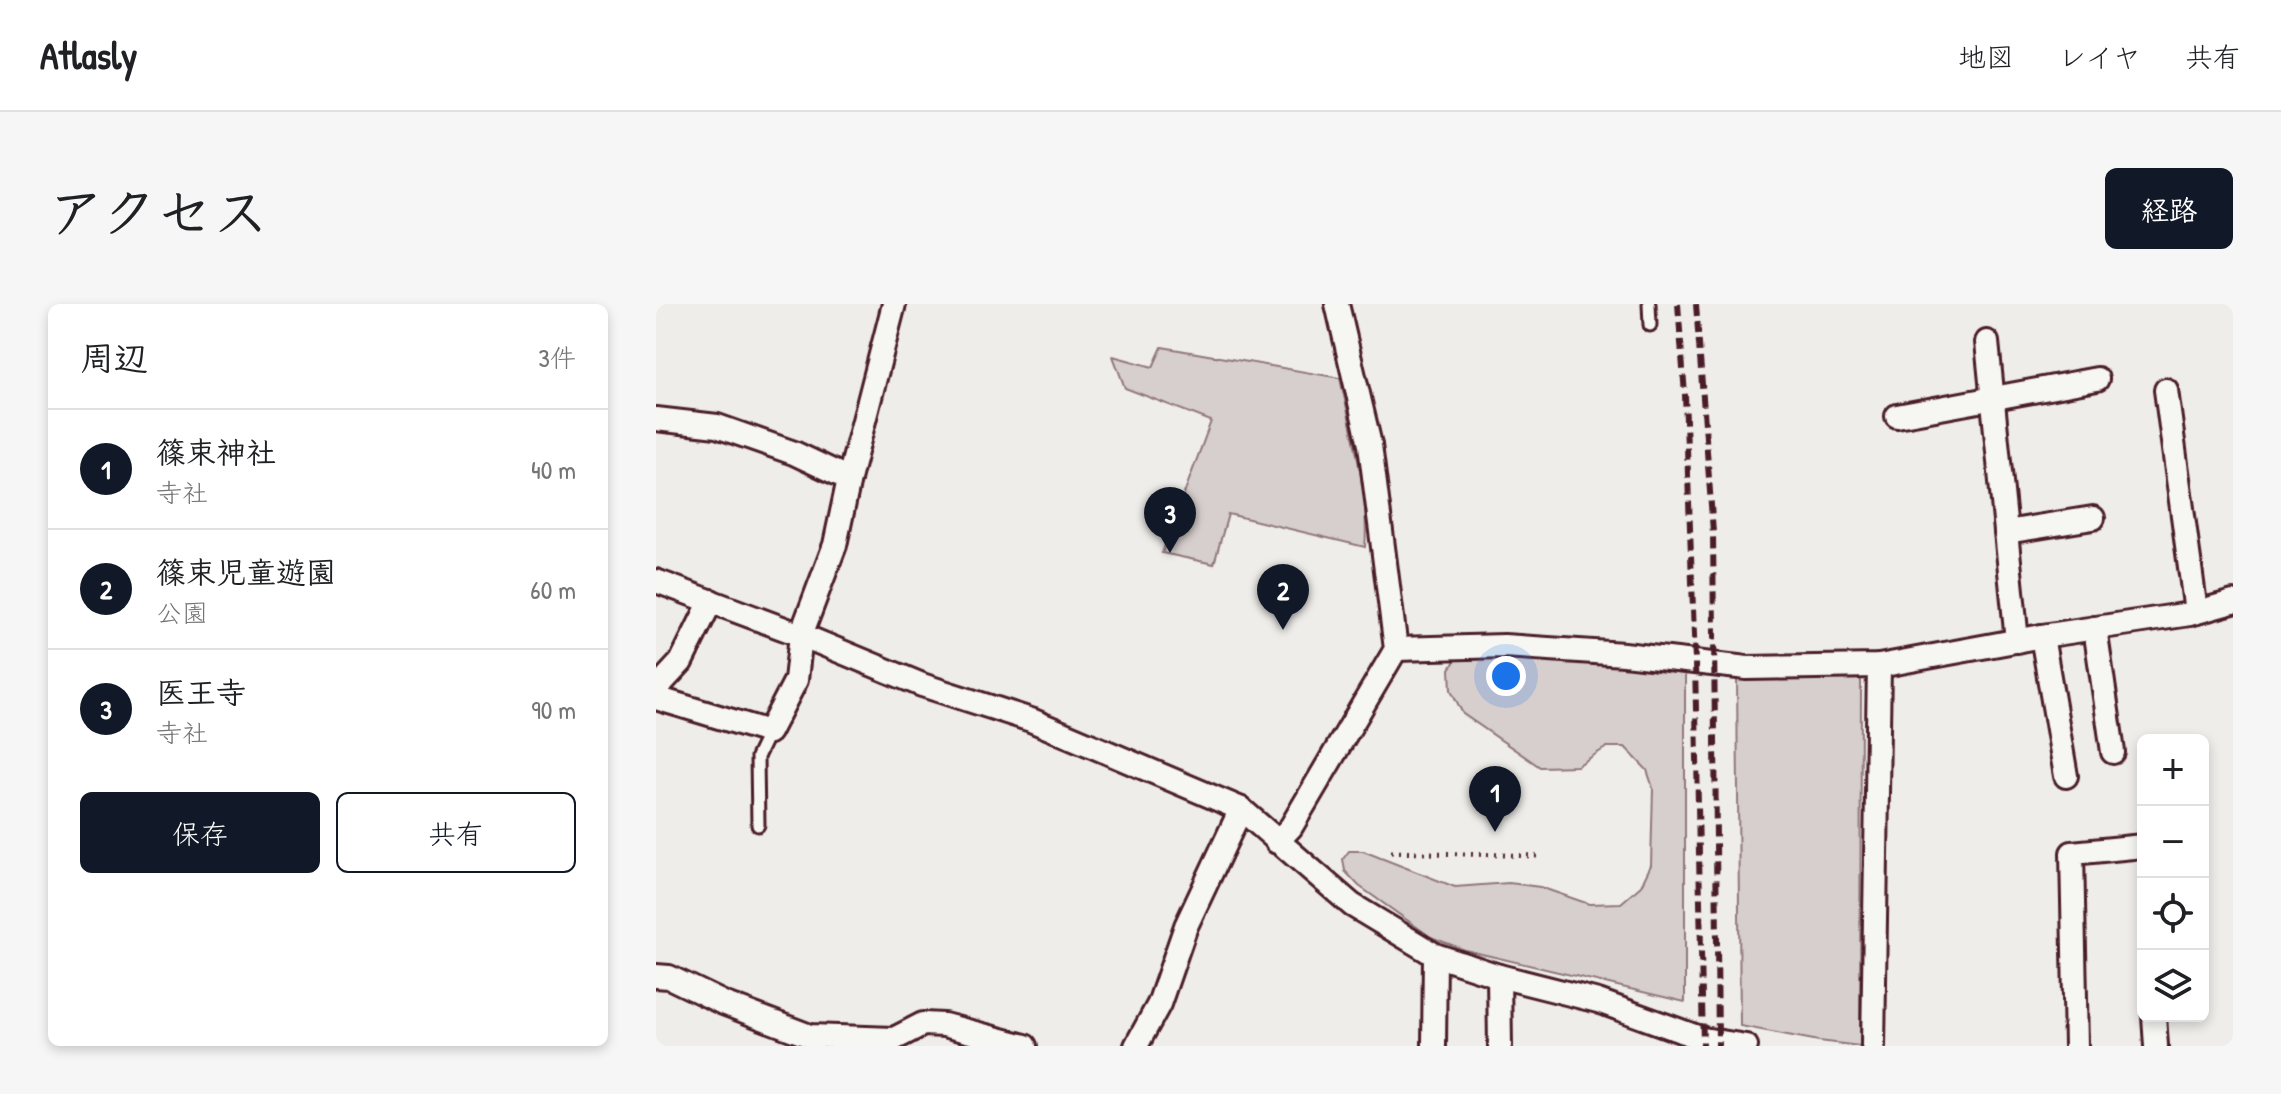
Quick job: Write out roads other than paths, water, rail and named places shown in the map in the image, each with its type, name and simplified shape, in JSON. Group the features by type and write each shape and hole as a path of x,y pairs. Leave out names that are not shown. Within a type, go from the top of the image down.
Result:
{"street":[{"path":"656,698 769,732 796,680 801,635 835,545 894,304"},
{"path":"1277,842 1291,827 1396,649 1370,445 1337,304"},
{"path":"1987,342 2017,641"},
{"path":"1897,416 2097,379"},
{"path":"2166,390 2196,612"},
{"path":"656,419 717,426 794,453 849,479"},
{"path":"2006,532 2093,518"},
{"path":"656,581 801,635 922,685 1031,720 1241,809 1352,905 1435,955 1499,976 1598,1001 1678,1038 1746,1046"},
{"path":"656,689 681,662 711,601"},
{"path":"1396,649 1504,646 1624,654 1747,668 1879,666 2196,612 2233,602"},
{"path":"2095,628 2113,752"},
{"path":"2042,636 2066,776"},
{"path":"1873,1046 1879,666"},
{"path":"1136,1046 1159,1004 1186,926 1241,809"},
{"path":"2076,1046 2072,853 2137,847"},
{"path":"1434,1046 1435,955"},
{"path":"656,976 669,977 723,1003 810,1036 894,1039 923,1024 944,1025 1025,1046"},
{"path":"1499,976 1500,1046"},
{"path":"2154,1022 2156,1046"}],"lane":[{"path":"1649,304 1650,325"},
{"path":"758,825 757,757 769,732"}],"railway":[{"path":"1678,304 1685,395 1695,662 1703,1046"},
{"path":"1696,304 1713,532 1718,1046"}],"place":[{"name":"医王寺","path":"1170,553"},
{"name":"篠束児童遊園","path":"1283,630"},
{"name":"篠束神社","path":"1495,832"}]}
